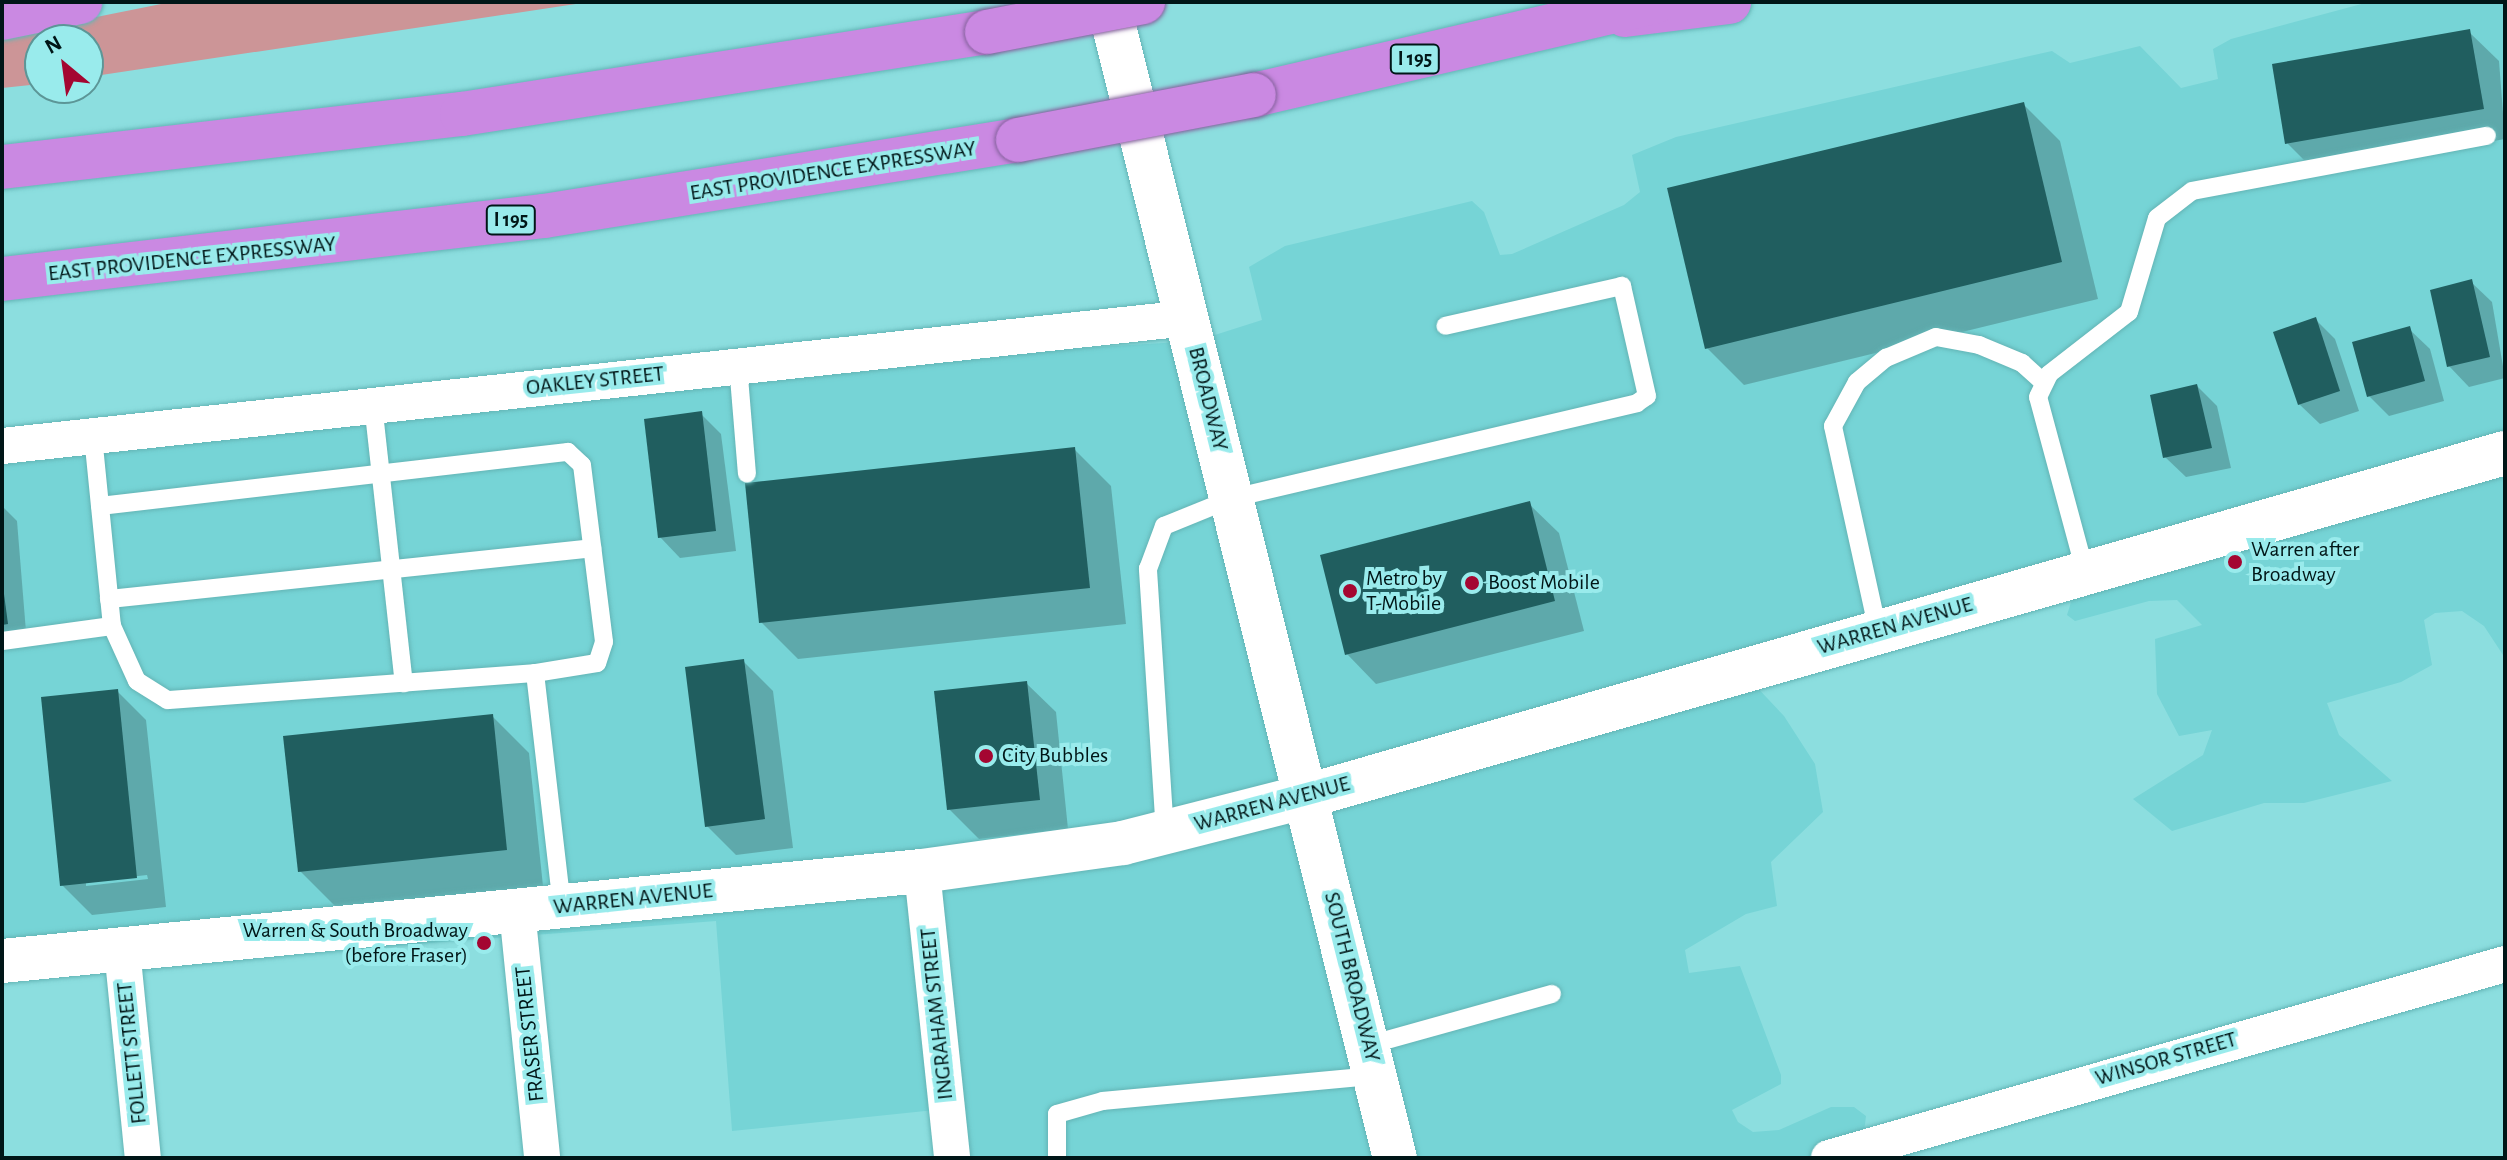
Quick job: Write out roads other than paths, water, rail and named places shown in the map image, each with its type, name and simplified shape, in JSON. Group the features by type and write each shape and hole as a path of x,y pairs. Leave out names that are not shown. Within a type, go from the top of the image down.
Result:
{"highway":[{"path":"2,18 80,2"},
{"path":"2,167 462,114 987,32 1143,2"},
{"name":"EAST PROVIDENCE EXPRESSWAY","path":"2,279 544,216 1018,140 1254,95 1655,2"},
{"path":"1574,21 1729,2"}],"main road":[{"name":"BROADWAY","path":"1108,2 1307,796"},
{"name":"WARREN AVENUE","path":"2,961 922,871 1165,833 1307,796 2505,453"},
{"name":"SOUTH BROADWAY","path":"1307,796 1395,1158"}],"street":[{"name":"OAKLEY STREET","path":"2,446 1188,318"},
{"name":"INGRAHAM STREET","path":"922,871 952,1158"},
{"name":"FRASER STREET","path":"517,910 542,1158"},
{"name":"FOLLETT STREET","path":"122,949 143,1158"},
{"name":"WINSOR STREET","path":"1829,1158 2505,964"}],"lane":[{"path":"2085,571 2038,397 2049,374 2129,312 2157,218 2192,191 2487,136"},
{"path":"1165,833 1148,569 1164,526 1233,498 1637,403 1647,396 1622,286 1445,326"},
{"path":"1878,631 1833,426 1857,382 1886,358 1936,337 1994,351 2022,363 2044,383"},
{"path":"738,365 747,474"},
{"path":"373,404 404,683"},
{"path":"93,436 109,599 112,626 137,681 168,700 535,673 597,663 604,642 582,465 568,452 100,506"},
{"path":"109,599 592,548"},
{"path":"2,641 112,626"},
{"path":"535,673 562,906"},
{"path":"1057,1158 1057,1114 1103,1101 1372,1060 1552,994"}],"place":[{"name":"Warren after Broadway","path":"2235,562"},
{"name":"Boost Mobile","path":"1472,583"},
{"name":"Metro by T-Mobile","path":"1350,591"},
{"name":"City Bubbles","path":"986,756"},
{"name":"Warren & South Broadway (before Fraser)","path":"484,943"}]}
